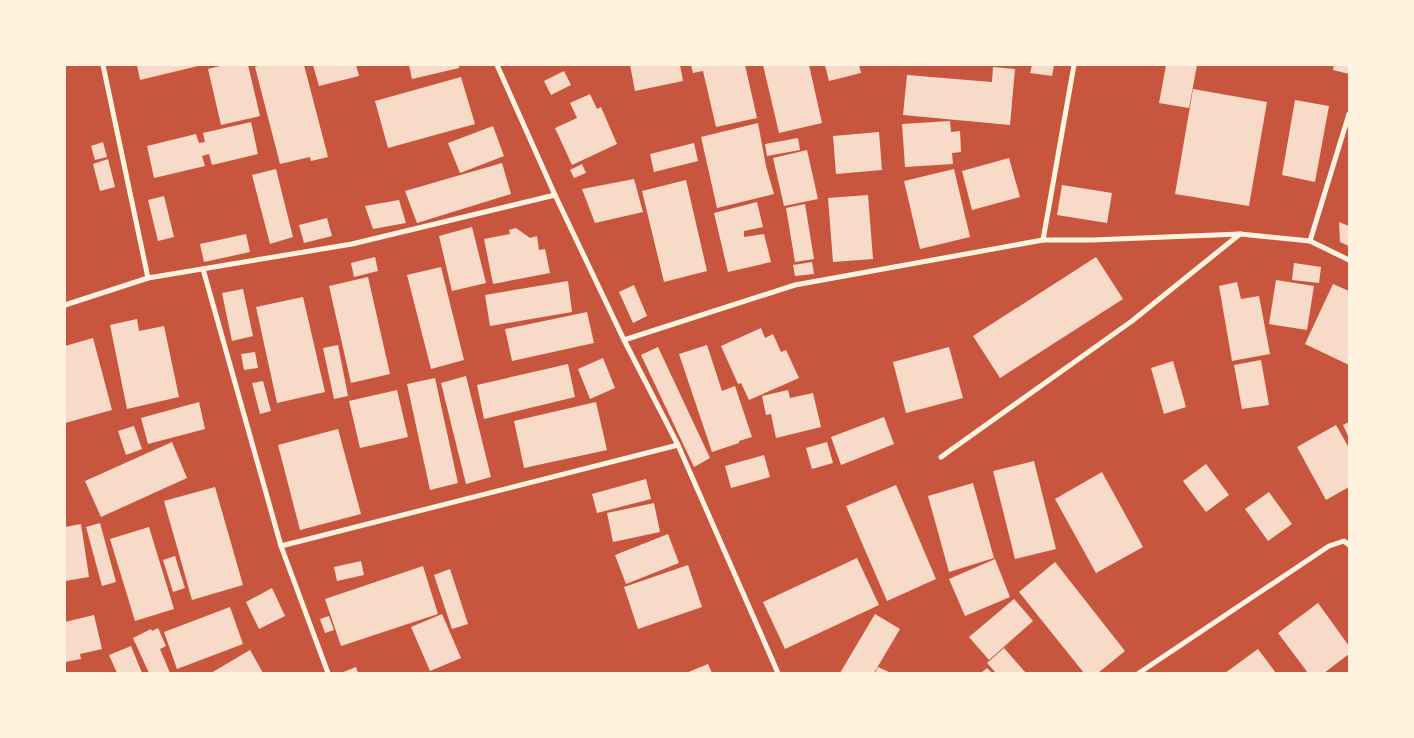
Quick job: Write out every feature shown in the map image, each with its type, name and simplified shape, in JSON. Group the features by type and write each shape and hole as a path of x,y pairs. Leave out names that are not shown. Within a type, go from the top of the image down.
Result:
{"street":[{"path":"104,65 148,278"},
{"path":"497,65 555,195 624,340 678,445 778,673"},
{"path":"1042,240 1074,65"},
{"path":"1310,240 1349,114"},
{"path":"65,305 148,278 352,244 555,195"},
{"path":"624,340 795,286 1042,240 1092,240 1240,234 1310,240 1349,260"},
{"path":"941,456 1132,321 1240,234"},
{"path":"203,269 281,546 328,673"},
{"path":"281,546 678,445"},
{"path":"1140,673 1329,546 1344,541 1349,545"}],"building":[{"path":"137,65 198,65 198,66 140,80"},
{"path":"224,65 248,65 260,116 221,125 208,69"},
{"path":"261,65 304,65 328,157 311,161 310,157 280,164 255,67"},
{"path":"313,65 356,65 359,76 319,86"},
{"path":"409,65 459,65 459,68 412,79"},
{"path":"630,65 680,65 683,81 635,91"},
{"path":"691,65 745,65 757,118 716,127 703,71 693,73"},
{"path":"763,65 809,65 822,123 779,133"},
{"path":"825,65 859,65 861,73 829,81"},
{"path":"1032,65 1054,65 1052,76 1030,73"},
{"path":"1166,65 1197,65 1189,108 1159,103"},
{"path":"1334,65 1349,65 1349,74 1333,70"},
{"path":"993,67 1015,69 1010,125 903,115 907,75 992,82"},
{"path":"564,71 571,85 551,95 544,81"},
{"path":"461,77 475,124 388,148 375,101"},
{"path":"1193,89 1267,102 1249,206 1175,194"},
{"path":"590,94 597,109 601,107 617,144 572,165 555,128 577,118 570,103"},
{"path":"1295,100 1329,106 1315,182 1282,175"},
{"path":"950,121 951,132 960,131 961,152 952,153 953,164 905,167 902,124"},
{"path":"251,122 258,154 212,165 209,154 202,156 205,166 154,178 147,146 196,134 199,143 205,142 203,133"},
{"path":"758,123 766,166 774,194 717,208 701,137"},
{"path":"493,126 504,156 460,173 448,143"},
{"path":"879,132 882,170 836,174 833,136"},
{"path":"798,138 800,150 767,156 765,144"},
{"path":"103,142 107,157 95,160 91,146"},
{"path":"694,143 698,161 654,172 650,154"},
{"path":"807,150 818,199 784,206 773,158"},
{"path":"1009,158 1020,197 972,210 962,171"},
{"path":"108,159 115,187 100,191 93,164"},
{"path":"502,163 511,194 417,223 405,191"},
{"path":"582,164 586,173 574,178 570,170"},
{"path":"276,169 293,237 270,244 252,175"},
{"path":"954,169 970,237 920,249 904,181"},
{"path":"634,179 643,212 595,223 582,189"},
{"path":"686,180 707,271 664,282 642,191"},
{"path":"1062,185 1112,193 1107,223 1057,215"},
{"path":"868,195 873,259 833,262 828,198"},
{"path":"164,196 174,237 158,241 148,200"},
{"path":"399,200 406,223 373,229 365,206"},
{"path":"757,202 763,227 744,231 744,237 764,234 771,262 728,272 714,213"},
{"path":"805,204 814,259 795,262 786,208"},
{"path":"327,218 332,236 304,243 299,225"},
{"path":"1339,222 1349,226 1349,246 1340,242"},
{"path":"472,227 486,283 452,291 439,236"},
{"path":"516,228 530,238 537,236 539,250 545,249 550,273 493,284 484,239 510,234 509,230"},
{"path":"246,234 250,252 204,262 200,244"},
{"path":"375,257 378,271 354,277 351,263"},
{"path":"1096,257 1123,299 1000,378 973,336"},
{"path":"812,262 814,274 795,276 793,265"},
{"path":"1294,263 1321,267 1319,283 1292,280"},
{"path":"441,267 464,360 431,369 407,275"},
{"path":"368,277 390,374 351,383 329,286"},
{"path":"1276,280 1314,286 1307,330 1269,324"},
{"path":"568,281 572,312 490,326 485,295"},
{"path":"1237,282 1241,299 1259,296 1270,354 1232,361 1219,286"},
{"path":"1333,284 1349,291 1349,365 1305,344"},
{"path":"634,285 647,316 633,323 619,292"},
{"path":"243,289 253,336 232,341 222,293"},
{"path":"303,297 325,392 277,403 256,307"},
{"path":"587,312 594,343 512,361 505,329"},
{"path":"137,319 139,331 164,326 179,397 127,409 110,325"},
{"path":"761,328 765,338 773,334 781,352 786,350 799,378 749,400 741,383 738,384 721,346"},
{"path":"93,338 112,410 65,423 65,346"},
{"path":"338,345 348,396 334,399 323,348"},
{"path":"707,345 722,391 735,386 752,437 712,452 679,354"},
{"path":"658,347 710,458 694,467 641,355"},
{"path":"949,347 963,398 906,413 893,362"},
{"path":"255,352 258,368 244,370 241,354"},
{"path":"603,358 615,388 590,399 578,369"},
{"path":"1261,360 1269,405 1242,409 1234,365"},
{"path":"1173,361 1186,407 1164,414 1151,368"},
{"path":"568,364 575,397 484,419 477,385"},
{"path":"466,376 491,477 466,484 441,383"},
{"path":"435,378 458,483 430,490 407,384"},
{"path":"263,381 271,411 260,414 252,383"},
{"path":"397,390 408,437 360,448 349,401"},
{"path":"788,390 790,398 813,393 821,427 776,438 771,414 766,415 762,396"},
{"path":"199,402 205,429 148,444 141,418"},
{"path":"596,402 607,450 524,468 514,421"},
{"path":"884,417 894,444 841,465 831,437"},
{"path":"1349,422 1349,438 1343,425"},
{"path":"1336,425 1349,448 1349,487 1326,500 1297,447"},
{"path":"134,426 142,449 126,455 118,431"},
{"path":"338,429 361,514 300,530 278,445"},
{"path":"172,442 187,478 101,517 85,481"},
{"path":"827,442 833,463 812,469 806,448"},
{"path":"764,455 770,477 731,488 725,466"},
{"path":"1034,461 1056,549 1015,559 993,471"},
{"path":"1206,464 1229,495 1206,512 1183,481"},
{"path":"1102,472 1143,547 1096,573 1055,499"},
{"path":"646,479 651,499 597,513 592,494"},
{"path":"973,483 994,558 949,572 928,496"},
{"path":"896,485 936,579 887,601 846,506"},
{"path":"215,487 243,585 192,600 164,501"},
{"path":"1269,492 1292,524 1268,541 1245,509"},
{"path":"654,503 660,532 613,542 607,513"},
{"path":"100,523 116,582 102,586 86,527"},
{"path":"81,524 89,577 65,581 65,527"},
{"path":"149,527 174,609 135,621 110,539"},
{"path":"668,534 679,563 626,584 615,555"},
{"path":"175,556 185,588 173,592 163,560"},
{"path":"857,558 879,605 785,649 763,602"},
{"path":"995,559 1010,597 965,616 949,579"},
{"path":"361,561 364,575 337,581 334,567"},
{"path":"1055,562 1125,651 1098,673 1084,673 1019,592"},
{"path":"688,565 702,607 638,629 624,587"},
{"path":"423,566 438,614 341,646 325,599"},
{"path":"450,569 468,624 452,629 434,575"},
{"path":"272,588 285,616 259,629 246,602"},
{"path":"1014,599 1033,621 989,660 969,637"},
{"path":"1318,603 1349,646 1349,654 1324,673 1308,673 1278,633"},
{"path":"230,607 243,644 177,669 164,632"},
{"path":"442,614 461,658 430,671 411,627"},
{"path":"875,614 900,629 874,673 840,673"},
{"path":"94,615 102,649 80,654 81,659 65,662 65,622"},
{"path":"329,616 334,630 325,633 320,619"},
{"path":"158,628 166,646 160,649 170,673 149,673 133,638 151,629 152,631"},
{"path":"131,646 142,673 117,673 109,655"},
{"path":"1004,648 1026,673 996,673 987,663"},
{"path":"1258,649 1276,673 1225,673"},
{"path":"250,650 263,673 211,673"},
{"path":"708,664 712,673 686,673"},
{"path":"356,667 358,673 341,673"},
{"path":"878,667 891,673 875,673"},
{"path":"987,668 992,673 981,673"}]}
